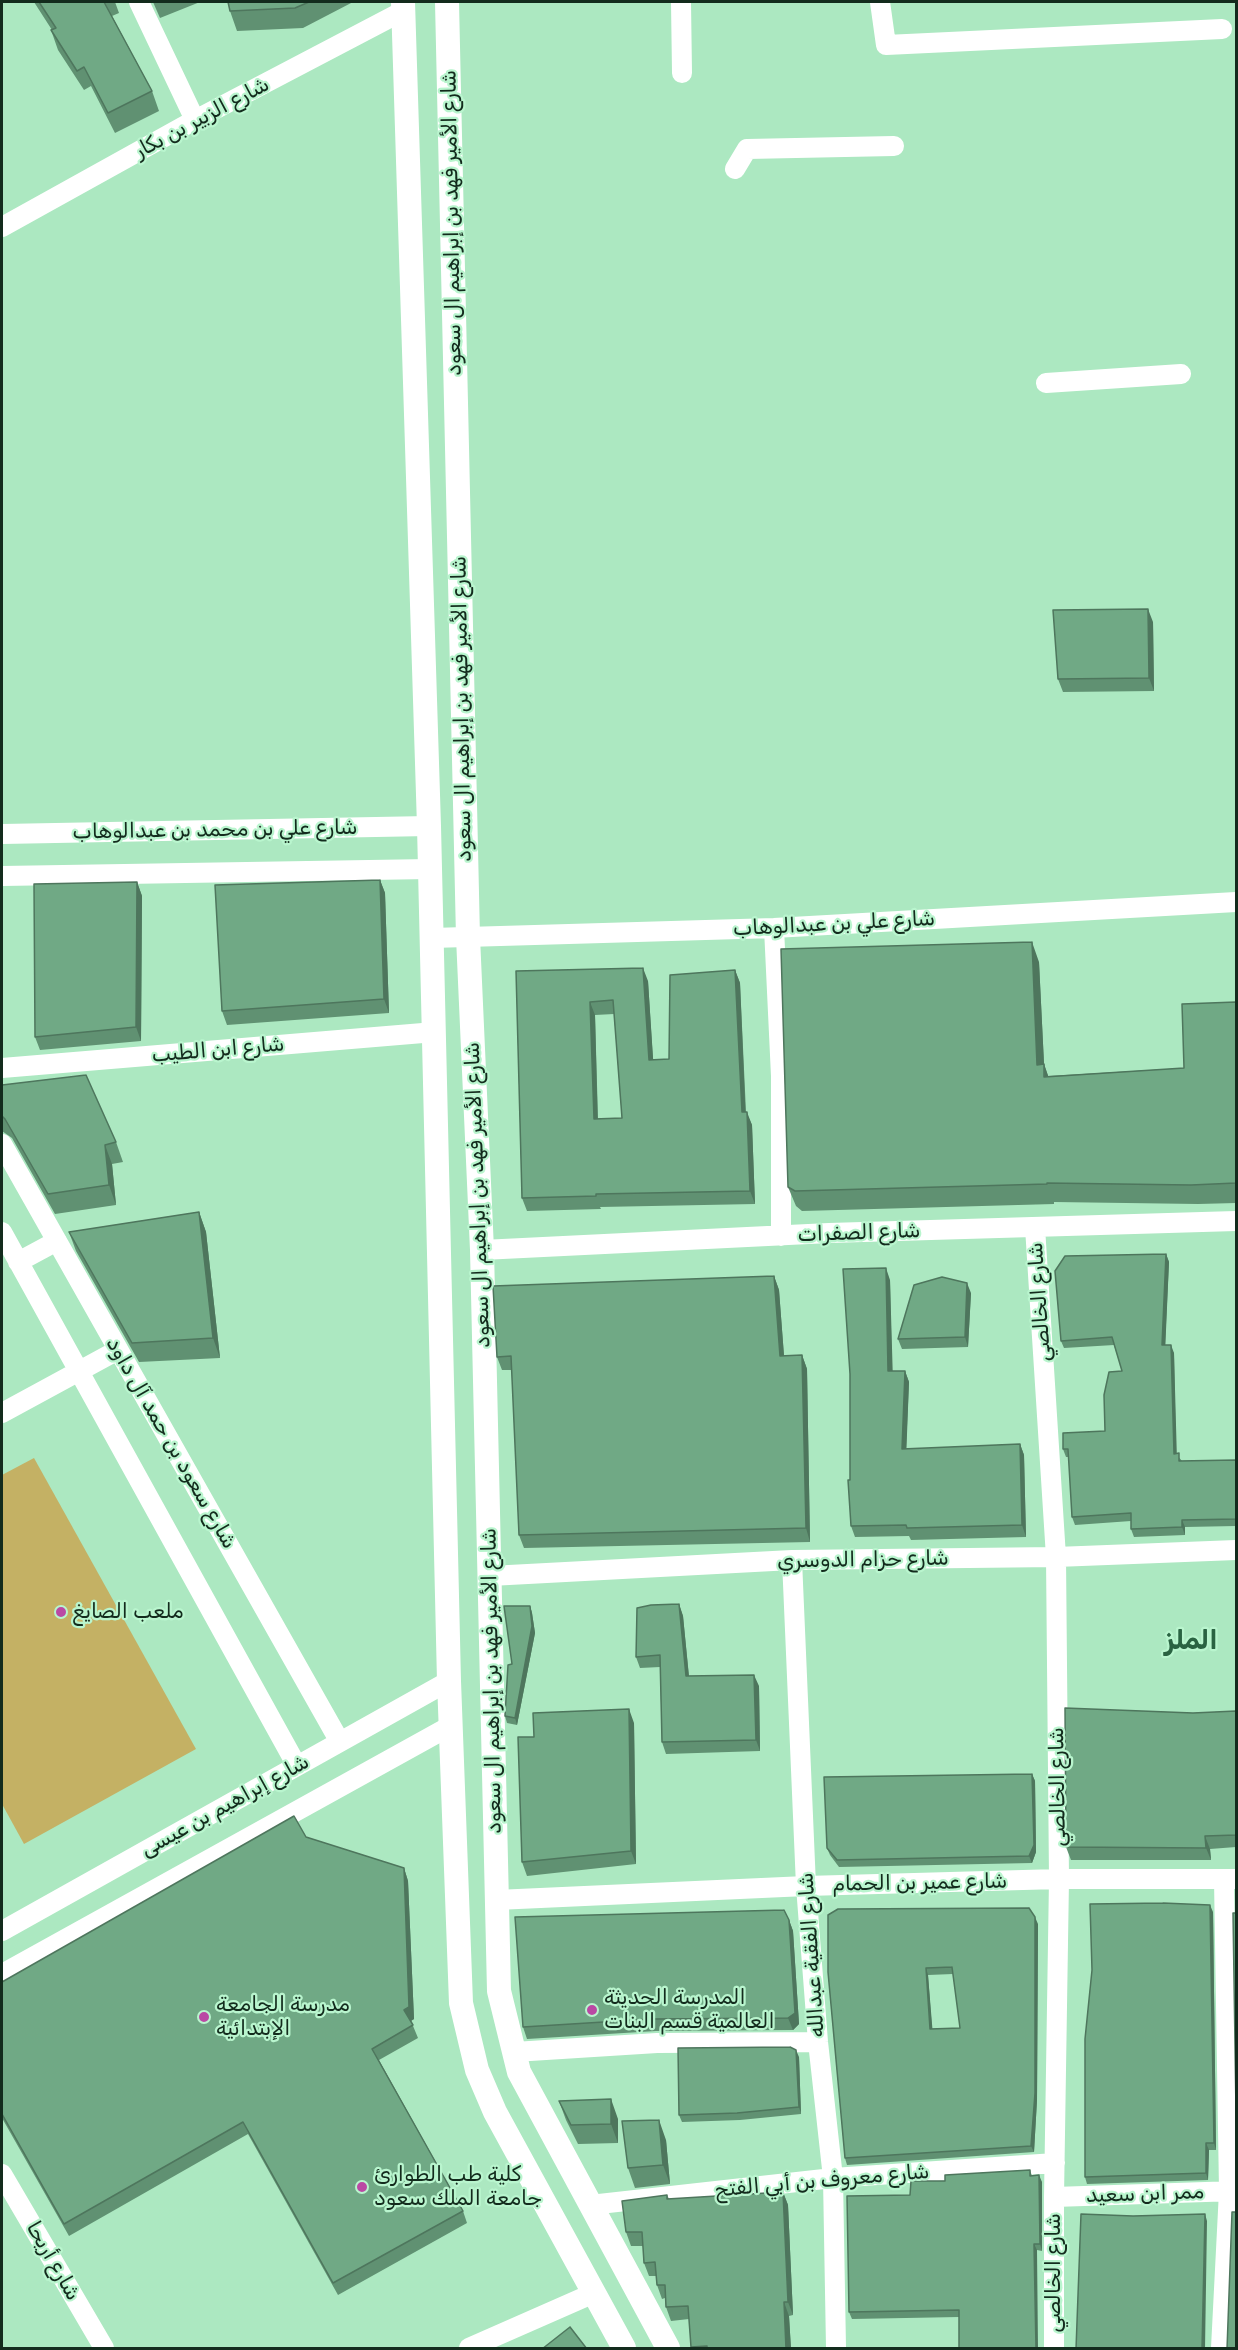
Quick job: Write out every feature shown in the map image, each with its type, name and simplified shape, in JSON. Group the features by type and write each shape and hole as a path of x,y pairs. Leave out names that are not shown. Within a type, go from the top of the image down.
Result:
{"main road":[{"name":"شارع الأمير فهد بن إبراهيم ال سعود","path":"447,2 468,937 482,1250 500,1991 519,2072 668,2349"},
{"name":"شارع الأمير فهد بن إبراهيم ال سعود","path":"403,6 435,1032 449,1681 461,2003 471,2048 495,2112 624,2349"}],"street":[{"path":"139,2 195,120"},
{"path":"681,2 682,73"},
{"path":"880,2 886,45 1222,28"},
{"name":"شارع الزبير بن بكار","path":"2,227 403,6"},
{"path":"735,169 747,149 894,146"},
{"path":"1046,383 1181,374"},
{"name":"شارع علي بن محمد بن عبدالوهاب","path":"2,834 429,826"},
{"path":"2,876 430,869"},
{"name":"شارع علي بن عبدالوهاب","path":"432,938 774,928 1236,902"},
{"path":"774,928 781,1076 781,1236"},
{"name":"شارع ابن الطيب","path":"2,1068 435,1032"},
{"name":"شارع سعود بن حمد آل داود","path":"2,1144 340,1742"},
{"name":"شارع الصفرات","path":"482,1250 781,1236 1236,1221"},
{"name":"شارع الخالصي","path":"1035,1227 1056,1557 1059,1879 1054,2349"},
{"path":"2,1232 297,1766"},
{"path":"18,1262 57,1241"},
{"path":"2,1413 118,1350"},
{"name":"شارع حزام الدوسري","path":"490,1576 792,1560 1056,1557 1236,1550"},
{"name":"شارع الفقية عبدالله","path":"792,1560 806,1886 818,2042 833,2178 836,2349"},
{"name":"شارع إبراهيم بن عيسى","path":"2,1931 449,1681"},
{"path":"2,1974 452,1725"},
{"name":"شارع عمير بن الحمام","path":"496,1900 806,1886 1059,1879 1230,1879"},
{"path":"1221,2349 1233,2191 1230,1879"},
{"path":"514,2052 657,2043 818,2042"},
{"name":"شارع معروف بن أبي الفتح","path":"590,2205 833,2178 1055,2163"},
{"name":"شارع أريحا","path":"2,2174 104,2349"},
{"name":"ممر ابن سعيد","path":"1054,2197 1233,2191"},
{"path":"469,2349 594,2293"}],"shaded area":[{"name":"ملعب الصايغ","path":"34,1458 196,1749 24,1844 2,1804 2,1475"}],"building":[{"path":"39,2 104,2 152,91 108,113 84,67 77,71 51,30 56,28"},
{"path":"228,2 309,2 295,8 230,11"},
{"path":"1148,609 1149,678 1058,679 1053,610"},
{"path":"380,880 384,999 222,1011 215,885"},
{"path":"137,882 136,1027 35,1037 34,884"},
{"path":"1032,942 1037,1065 1044,1064 1044,1077 1184,1068 1182,1004 1236,1002 1236,1183 1191,1185 1047,1183 795,1191 788,1187 781,949"},
{"path":"643,968 649,1060 669,1059 670,975 735,970 742,1112 747,1112 750,1191 522,1198 516,971","holes":["613,1000 622,1118 594,1119 590,1002"]},
{"path":"86,1075 116,1142 105,1145 109,1185 48,1194 2,1116 2,1085"},
{"path":"199,1212 213,1338 132,1343 69,1232"},
{"path":"1166,1254 1162,1345 1171,1345 1174,1454 1179,1453 1179,1461 1236,1460 1236,1519 1182,1520 1182,1527 1131,1529 1131,1513 1072,1517 1068,1449 1063,1449 1063,1433 1105,1431 1104,1395 1109,1372 1122,1371 1112,1337 1061,1341 1055,1271 1065,1256"},
{"path":"886,1268 888,1371 905,1371 902,1449 1020,1444 1022,1525 907,1528 906,1525 851,1526 848,1480 850,1480 850,1374 843,1269"},
{"path":"774,1276 780,1356 802,1355 806,1528 519,1535 511,1356 497,1357 493,1286"},
{"path":"942,1277 967,1283 965,1337 898,1339 914,1285"},
{"path":"679,1604 686,1676 754,1675 756,1740 662,1742 660,1655 636,1657 637,1608"},
{"path":"504,1606 530,1606 532,1626 515,1718 505,1716 508,1665 512,1664"},
{"path":"1065,1708 1193,1713 1236,1711 1236,1835 1205,1836 1206,1848 1066,1847"},
{"path":"629,1709 631,1851 522,1862 518,1737 534,1737 533,1713"},
{"path":"1032,1774 1034,1845 1029,1856 837,1860 827,1848 824,1777"},
{"name":"مدرسة الجامعة الإبتدائية","path":"294,1816 306,1837 404,1868 409,2007 404,2010 413,2025 372,2049 463,2211 333,2283 243,2122 64,2224 2,2114 2,1982"},
{"path":"1090,1904 1210,1905 1214,2143 1206,2143 1206,2173 1085,2177 1085,2039 1092,1970"},
{"path":"1029,1908 1035,1917 1035,2093 1031,2146 845,2158 828,1972 828,1915 838,1909","holes":["952,1967 960,2028 930,2029 926,1968"]},
{"path":"784,1910 789,1920 795,2013 788,2018 652,2019 523,2027 515,1917"},
{"path":"1233,1913 1236,1913 1236,2112"},
{"path":"790,2047 796,2050 799,2107 737,2113 679,2115 678,2048"},
{"path":"611,2099 611,2124 571,2125 559,2101"},
{"path":"659,2120 663,2165 628,2168 622,2121"},
{"path":"1030,2170 1030,2176 1039,2175 1040,2244 1034,2244 1036,2349 959,2349 959,2310 849,2312 847,2196 910,2195 911,2181 945,2181 945,2175"},
{"path":"783,2192 788,2302 784,2302 786,2349 691,2347 688,2306 666,2307 665,2285 657,2285 655,2262 644,2263 642,2232 626,2232 622,2201 667,2195 667,2199"},
{"path":"1232,2212 1236,2212 1236,2349 1227,2349"},
{"path":"1081,2214 1133,2216 1205,2214 1202,2349 1076,2349"},
{"path":"570,2327 587,2349 542,2349"}],"place":[{"name":"ملعب الصايغ","path":"61,1612"},
{"name":"المدرسة الحديثة العالمية قسم البنات","path":"592,2010"},
{"name":"مدرسة الجامعة الإبتدائية","path":"204,2017"},
{"name":"كلية طب الطوارئ جامعة الملك سعود","path":"362,2187"}],"district":[{"name":"الملز","path":"1191,1641"}]}
